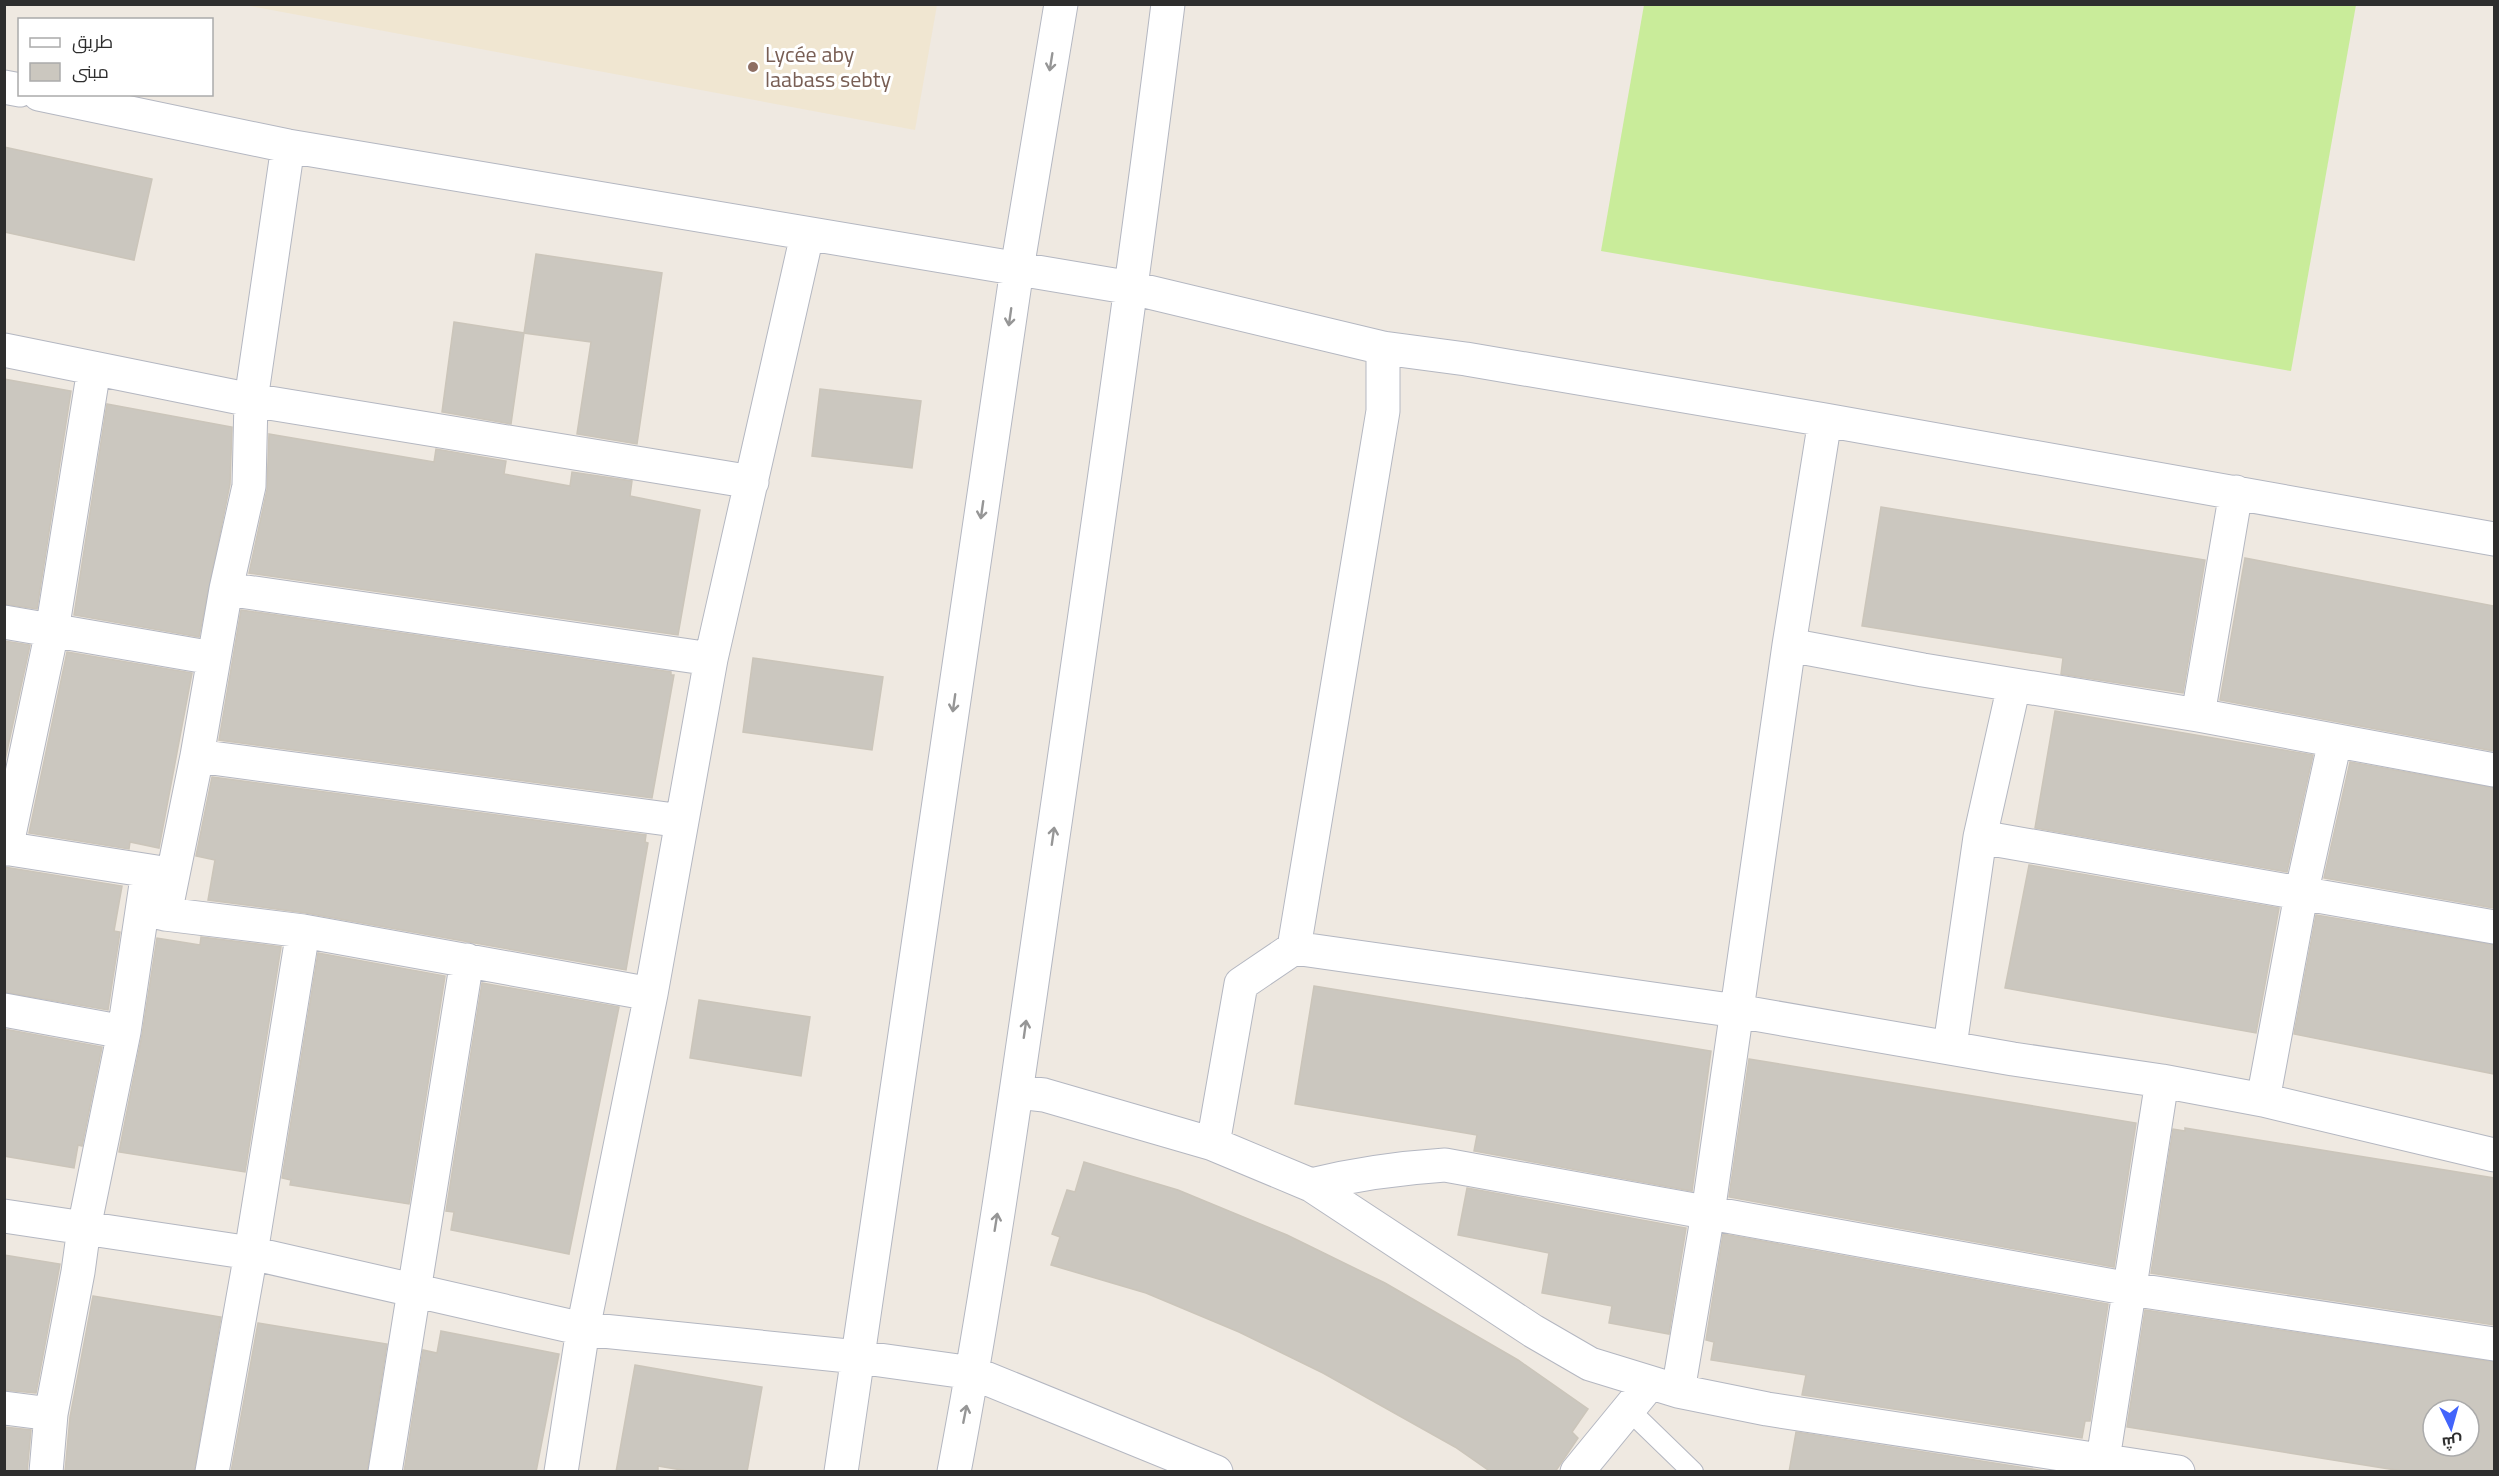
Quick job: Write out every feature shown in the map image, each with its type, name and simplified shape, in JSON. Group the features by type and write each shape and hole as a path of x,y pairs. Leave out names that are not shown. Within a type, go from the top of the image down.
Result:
{"street":[{"path":"841,1472 1017,269 1061,4"},
{"path":"954,1472 973,1373 1016,1092 1132,288 1168,4"},
{"path":"49,96 288,146 1132,288 1383,348 1466,359 1825,420 2494,539"},
{"path":"45,1472 51,1414 84,1228 124,1032 161,873 197,756 226,589 249,486 251,400 288,146"},
{"path":"561,1472 583,1329 651,994 711,659 807,235"},
{"path":"1294,948 1383,411 1383,348"},
{"path":"4,350 251,400 752,482"},
{"path":"94,369 52,631 5,849 161,873"},
{"path":"1577,1472 1628,1409 1664,1387 1708,1213 1789,645 1825,420"},
{"path":"2198,715 2236,492"},
{"path":"226,589 711,659"},
{"path":"4,622 213,658"},
{"path":"1789,645 2014,686 2198,715 2494,770"},
{"path":"1950,1046 1980,837 2014,686"},
{"path":"2263,1100 2301,895 2336,741"},
{"path":"197,756 682,821"},
{"path":"1980,837 2494,927"},
{"path":"154,911 303,931 651,994"},
{"path":"212,1472 251,1253 303,931"},
{"path":"1213,1144 1241,984 1294,948 1737,1011 1950,1046 2013,1059 2162,1080 2263,1100 2494,1155"},
{"path":"385,1472 467,960"},
{"path":"4,1010 124,1032"},
{"path":"2102,1466 2162,1080"},
{"path":"1016,1092 1044,1095 1213,1144 1311,1185 1533,1331 1590,1364 1664,1387 1767,1409 2102,1466 2178,1472"},
{"path":"1311,1185 1354,1174 1394,1168 1445,1165 2130,1289 2494,1344"},
{"path":"4,1216 251,1253 583,1329 858,1357 973,1373 1216,1472"},
{"path":"4,1408 51,1414"}],"lane":[{"path":"1628,1409 1693,1472"}],"shaded area":[{"name":"Lycée aby laabass sebty","path":"244,5 937,5 915,130"}],"green space":[{"path":"1644,5 2356,5 2291,371 1601,251"}],"building":[{"path":"4,147 152,179 134,260 4,232"},
{"path":"536,254 662,273 637,444 577,434 591,342 524,333"},
{"path":"454,322 524,333 511,424 442,412"},
{"path":"4,379 71,391 37,609 4,604"},
{"path":"820,389 921,401 912,468 812,456"},
{"path":"107,404 232,427 230,484 199,637 74,615"},
{"path":"269,434 434,462 436,449 506,461 504,474 570,486 572,472 632,481 630,496 700,510 678,635 249,573 267,490"},
{"path":"1881,507 2205,560 2183,693 2061,674 2063,658 1862,626"},
{"path":"2245,558 2494,606 2494,751 2220,700"},
{"path":"241,610 671,672 671,675 674,675 652,798 219,740"},
{"path":"4,641 30,645 4,765"},
{"path":"67,652 192,673 159,848 130,842 129,849 29,833"},
{"path":"753,658 883,677 872,750 743,732"},
{"path":"2055,711 2313,755 2287,872 2035,828"},
{"path":"2350,762 2494,788 2494,908 2324,878"},
{"path":"212,777 646,835 645,842 648,843 626,970 306,913 208,900 215,860 196,856"},
{"path":"2029,865 2279,908 2256,1033 2005,988"},
{"path":"4,867 122,886 114,931 120,932 108,1010 4,992"},
{"path":"2316,915 2494,945 2494,1074 2294,1034"},
{"path":"201,937 281,947 245,1172 119,1152 142,1035 157,938 200,945"},
{"path":"318,953 445,976 409,1204 290,1185 291,1180 282,1178"},
{"path":"482,983 619,1007 569,1254 451,1230 454,1212 446,1211"},
{"path":"1314,986 1711,1051 1692,1191 1474,1151 1477,1135 1295,1104"},
{"path":"699,1000 810,1017 801,1076 690,1058"},
{"path":"4,1029 102,1047 82,1146 78,1145 74,1168 4,1156"},
{"path":"1749,1059 2136,1123 2114,1267 1729,1197"},
{"path":"2185,1128 2494,1178 2494,1325 2151,1273 2173,1129 2185,1131"},
{"path":"1084,1162 1178,1190 1287,1235 1385,1283 1518,1360 1588,1409 1572,1432 1578,1438 1555,1472 1491,1472 1455,1447 1323,1373 1239,1332 1146,1293 1051,1265 1060,1237 1052,1234 1067,1190 1075,1192"},
{"path":"1467,1188 1686,1228 1669,1334 1609,1323 1612,1306 1542,1293 1549,1253 1458,1235"},
{"path":"1723,1234 2108,1304 2090,1421 2085,1421 2082,1438 1802,1395 1806,1375 1711,1360 1714,1342 1706,1340"},
{"path":"4,1255 60,1264 36,1393 4,1390"},
{"path":"93,1296 221,1317 194,1472 65,1472 70,1417"},
{"path":"2145,1310 2494,1362 2494,1472 2408,1472 2127,1427"},
{"path":"258,1323 387,1344 367,1472 231,1472"},
{"path":"441,1331 559,1354 536,1472 404,1472 423,1350 437,1353"},
{"path":"635,1365 762,1387 747,1472 693,1472 658,1466 658,1472 616,1472"},
{"path":"4,1427 31,1430 27,1472 4,1472"},
{"path":"1796,1432 2051,1472 1789,1472"}],"place":[{"name":"Lycée aby laabass sebty","path":"753,67"}]}
